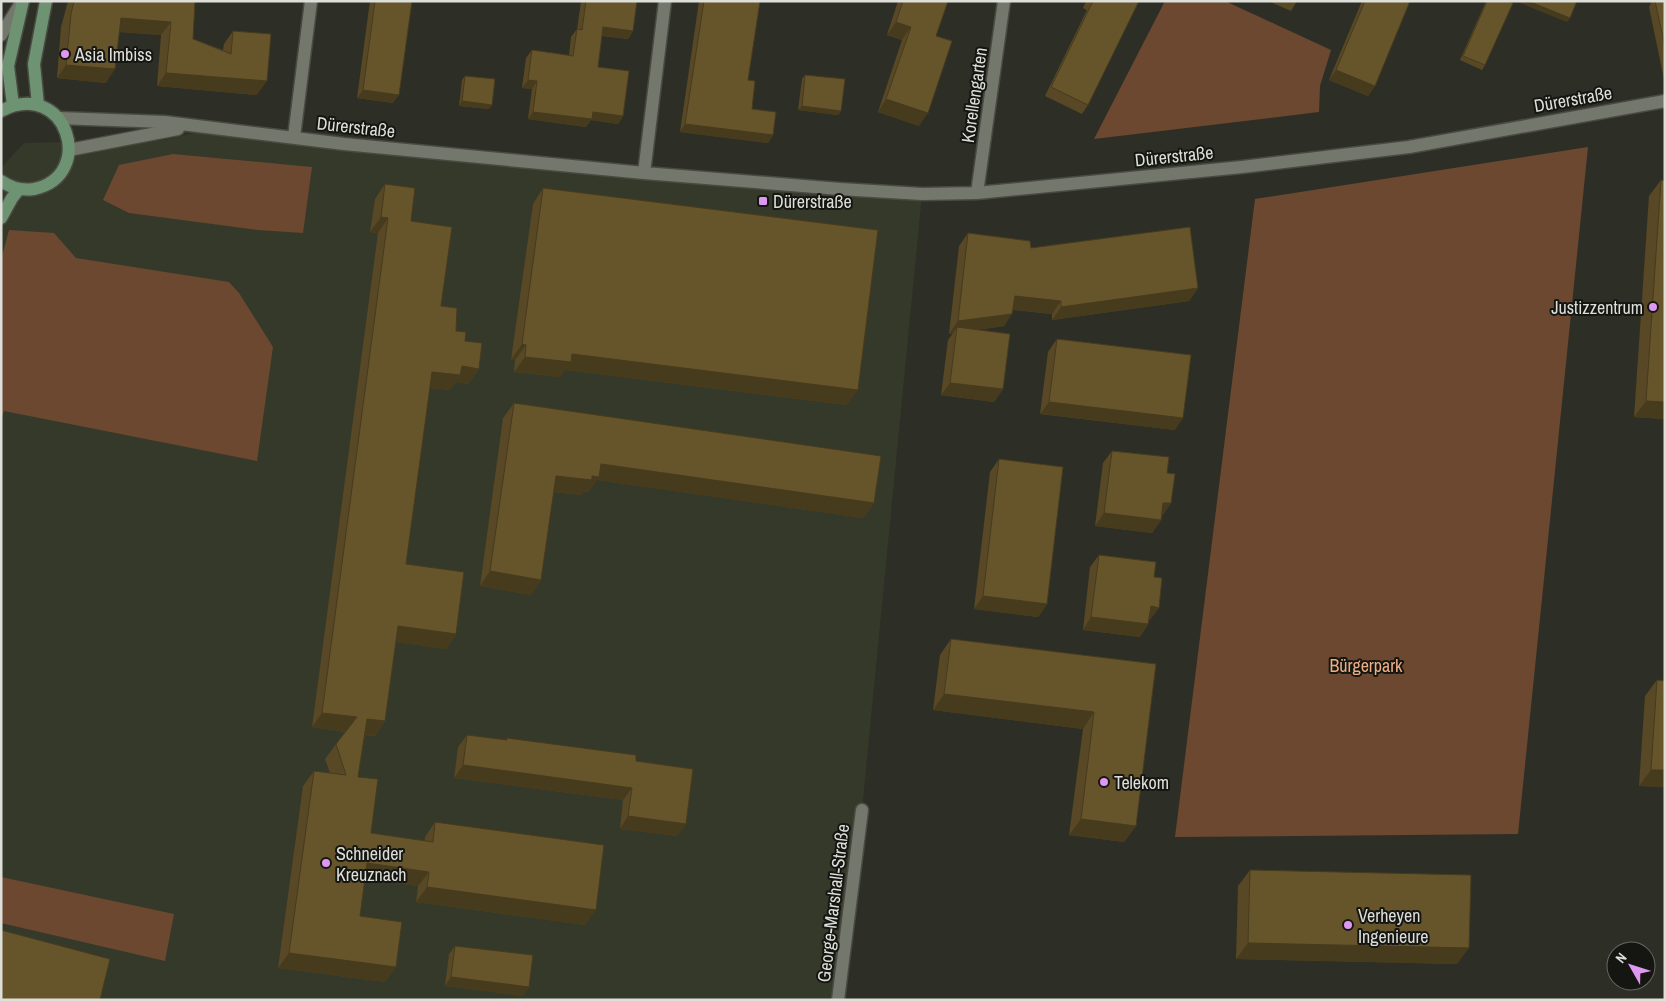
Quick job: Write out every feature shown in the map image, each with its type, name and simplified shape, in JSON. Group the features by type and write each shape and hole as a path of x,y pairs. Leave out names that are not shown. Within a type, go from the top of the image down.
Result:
{"street":[{"path":"1,35 23,1"},
{"path":"1,182 19,189 39,188 48,183 64,168 69,150 69,138 59,118 38,104 4,109 8,66 23,1"},
{"path":"38,104 34,64 46,1"},
{"path":"294,137 311,1"},
{"path":"644,172 665,1"},
{"name":"Korellengarten","path":"977,192 1004,1"},
{"name":"Dürerstraße","path":"59,118 126,119 344,144 840,189 922,194 977,192 1242,167 1410,146 1665,101"},
{"name":"Dürerstraße","path":"69,150 164,130 205,127"},
{"path":"1,218 19,189"},
{"name":"George-Marshall-Straße","path":"838,1000 862,810"}],"shaded area":[{"path":"209,129 922,194 862,810 838,1000 1,1000 1,168 24,143 165,140"}],"green space":[{"path":"1165,1 1225,1 1331,50 1320,86 1319,112 1094,139"},
{"name":"Bürgerpark","path":"1588,147 1518,834 1175,837 1255,199"},
{"path":"173,154 312,167 303,233 258,230 129,213 103,200 119,165"},
{"path":"9,230 54,233 76,258 229,282 239,293 273,347 257,461 4,411 1,420 1,260"},
{"path":"1,877 174,914 165,961 1,923"}],"building":[{"path":"74,1 195,1 193,39 231,54 233,31 271,34 267,81 166,73 171,22 121,18 115,69 66,65"},
{"path":"375,1 412,1 399,95 363,90"},
{"path":"586,1 637,1 633,31 603,27 598,67 629,71 623,116 593,112 592,119 533,112 537,81 528,80 532,50 573,56 577,29 582,30"},
{"path":"704,1 760,1 748,80 755,81 752,109 776,112 773,135 685,124"},
{"path":"903,1 948,1 936,36 952,41 928,113 886,99 911,27 896,22"},
{"path":"1093,1 1139,1 1088,105 1051,87"},
{"path":"1365,1 1410,1 1375,86 1336,70"},
{"path":"1487,1 1508,1 1513,3 1485,65 1463,56"},
{"path":"1528,1 1577,1 1570,18"},
{"path":"1655,1 1665,1 1665,47"},
{"path":"805,75 845,79 841,111 802,106"},
{"path":"465,76 495,79 492,105 462,101"},
{"path":"1661,180 1665,181 1665,402 1646,401"},
{"path":"385,184 415,188 411,221 452,227 441,306 457,308 456,331 466,332 465,341 482,343 479,369 462,366 460,375 432,372 406,564 464,572 456,634 398,626 385,721 367,719 358,777 378,779 371,833 433,842 435,822 604,845 596,910 427,887 429,872 367,863 360,916 402,922 396,967 289,953 314,771 346,775 336,744 357,717 322,713 388,218 381,217"},
{"path":"543,188 878,230 858,390 572,354 571,362 525,357 526,345 522,344"},
{"path":"1190,227 1198,288 1061,307 1061,301 1015,296 1012,314 958,321 968,233 1030,241 1031,248"},
{"path":"957,327 1010,334 1003,389 950,383"},
{"path":"1057,339 1191,355 1183,418 1049,402"},
{"path":"514,403 881,456 874,503 601,464 599,477 592,476 592,480 556,476 541,580 490,571"},
{"path":"1112,451 1169,457 1167,473 1175,474 1171,503 1163,503 1161,520 1104,513"},
{"path":"999,459 1063,467 1047,604 983,596"},
{"path":"1099,555 1156,562 1154,577 1162,578 1159,608 1151,606 1148,624 1091,617"},
{"name":"Telekom","path":"951,639 1156,664 1136,826 1081,819 1094,712 944,694"},
{"path":"1657,680 1665,681 1665,770 1651,770"},
{"path":"467,735 507,740 507,738 636,755 636,761 693,769 686,824 628,816 632,788 463,765"},
{"name":"Verheyen Ingenieure","path":"1250,870 1471,875 1469,948 1248,943"},
{"path":"1,930 110,959 100,1000 1,1000"},
{"path":"455,946 533,955 529,987 451,977"}],"place":[{"name":"Asia Imbiss","path":"65,54"},
{"name":"Dürerstraße","path":"763,201"},
{"name":"Justizzentrum","path":"1653,307"},
{"name":"Telekom","path":"1104,782"},
{"name":"Schneider Kreuznach","path":"326,863"},
{"name":"Verheyen Ingenieure","path":"1348,925"}]}
